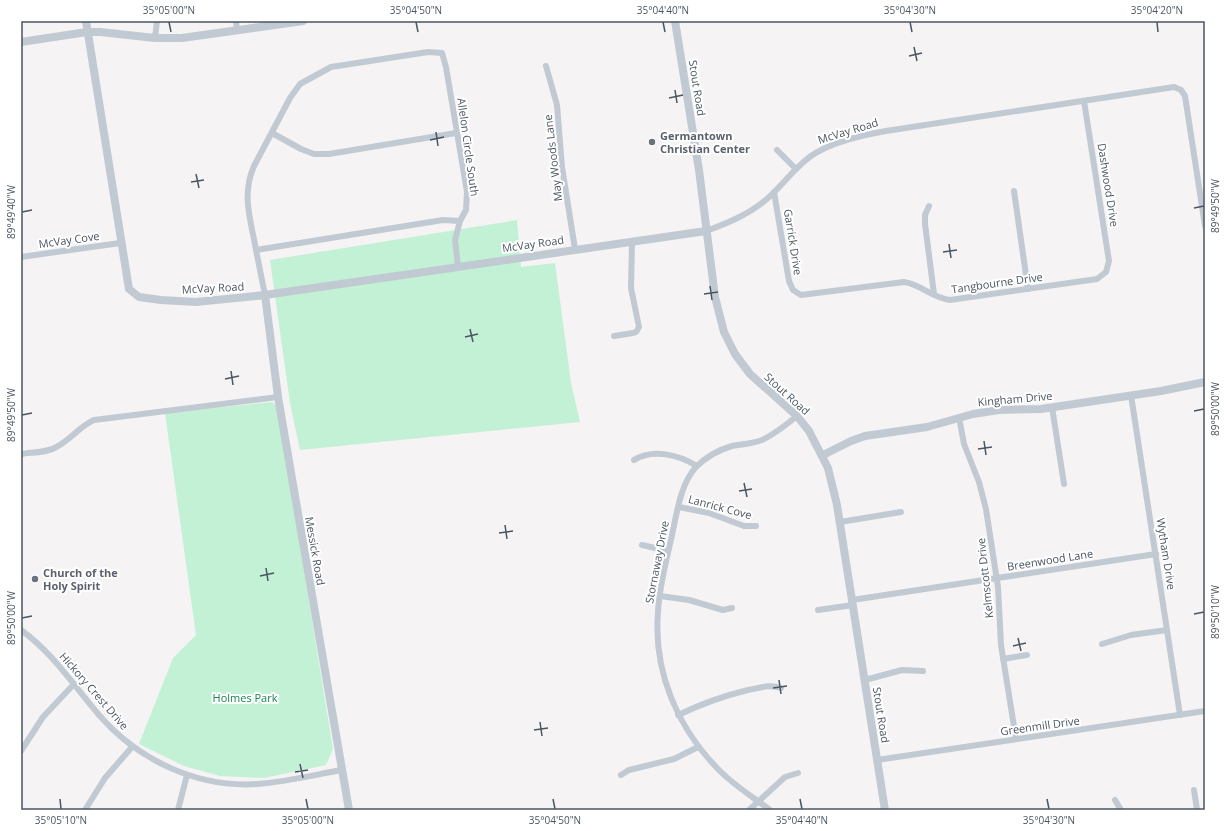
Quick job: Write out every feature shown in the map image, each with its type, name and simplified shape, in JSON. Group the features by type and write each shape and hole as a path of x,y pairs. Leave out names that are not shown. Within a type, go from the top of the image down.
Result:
{"street":[{"name":"McVay Road","path":"86,21 128,289 139,297 196,302 265,295 706,231 746,214 754,209 812,155 846,141 874,133 1171,88 1181,90 1185,96 1205,226"},
{"path":"155,38 157,21"},
{"path":"236,21 237,31"},
{"path":"21,42 88,32 155,38 182,38 302,21"},
{"name":"Stout Road","path":"675,21 699,170 717,309 728,343 750,374 797,416 809,431 823,455 832,478 885,810"},
{"name":"Allelon Circle South","path":"272,133 290,98 300,84 331,67 428,52 442,53 446,67 466,192 466,210 460,221 455,240 458,266"},
{"name":"May Woods Lane","path":"546,66 557,105 562,167 575,249"},
{"name":"Dashwood Drive","path":"1084,101 1109,256 1109,264 1106,272"},
{"path":"265,295 247,192 249,178 272,133 307,152 314,154 328,154 456,133"},
{"path":"777,150 796,169"},
{"path":"1014,191 1028,289"},
{"name":"Garrick Drive","path":"774,192 788,281 796,293"},
{"path":"929,206 925,215 924,224 934,294"},
{"path":"256,250 443,220 460,221"},
{"path":"614,336 636,332 639,327 631,288 632,242"},
{"name":"McVay Cove","path":"21,257 120,243"},
{"name":"Tangbourne Drive","path":"796,293 806,295 904,282 911,283 945,300 950,300 1094,280 1100,278 1106,272"},
{"name":"Messick Road","path":"265,295 278,397 349,810"},
{"name":"Kingham Drive","path":"823,455 865,436 926,427 959,417 999,410 1031,410 1131,396 1205,382"},
{"name":"Wytham Drive","path":"1131,396 1180,715"},
{"path":"21,454 45,451 58,447 84,424 94,420 278,397"},
{"path":"1052,407 1064,484"},
{"name":"Stornaway Drive","path":"770,810 729,779 698,747 689,734 678,715 668,689 659,652 657,625 660,596 668,551 684,486 691,472 710,455 719,451 762,440 777,432 797,416"},
{"name":"Kelmscott Drive","path":"959,417 964,444 984,499 997,578 1003,659 1016,739"},
{"path":"634,460 644,455 655,453 684,460 697,466"},
{"name":"Lanrick Cove","path":"679,507 709,514 744,526 756,526"},
{"path":"840,522 901,512"},
{"path":"642,545 668,551"},
{"name":"Breenwood Lane","path":"818,610 852,602 1156,554"},
{"path":"660,596 689,600 723,610 732,608"},
{"name":"Hickory Crest Drive","path":"21,630 41,646 63,670 101,717 132,747 152,760 187,775 227,783 256,784 341,770"},
{"path":"1102,644 1131,635 1167,630"},
{"path":"1003,659 1027,655"},
{"path":"865,680 902,670 923,671"},
{"path":"21,750 42,717 74,684"},
{"path":"678,715 706,702 727,695 770,686 781,688"},
{"name":"Greenmill Drive","path":"877,760 1205,711"},
{"path":"85,810 104,778 132,747"},
{"path":"621,775 629,770 674,759 698,747"},
{"path":"749,810 785,777 798,772"},
{"path":"178,810 187,775"},
{"path":"1194,790 1197,810"},
{"path":"1115,800 1121,810"}],"green space":[{"path":"517,220 521,267 555,263 571,383 580,422 300,450 290,403 270,260"},
{"name":"Holmes Park","path":"272,402 277,406 333,749 326,765 264,778 220,776 184,766 139,744 173,658 196,635 165,413"}],"place":[{"name":"Germantown Christian Center","path":"652,142"},
{"name":"Church of the Holy Spirit","path":"35,579"}]}
